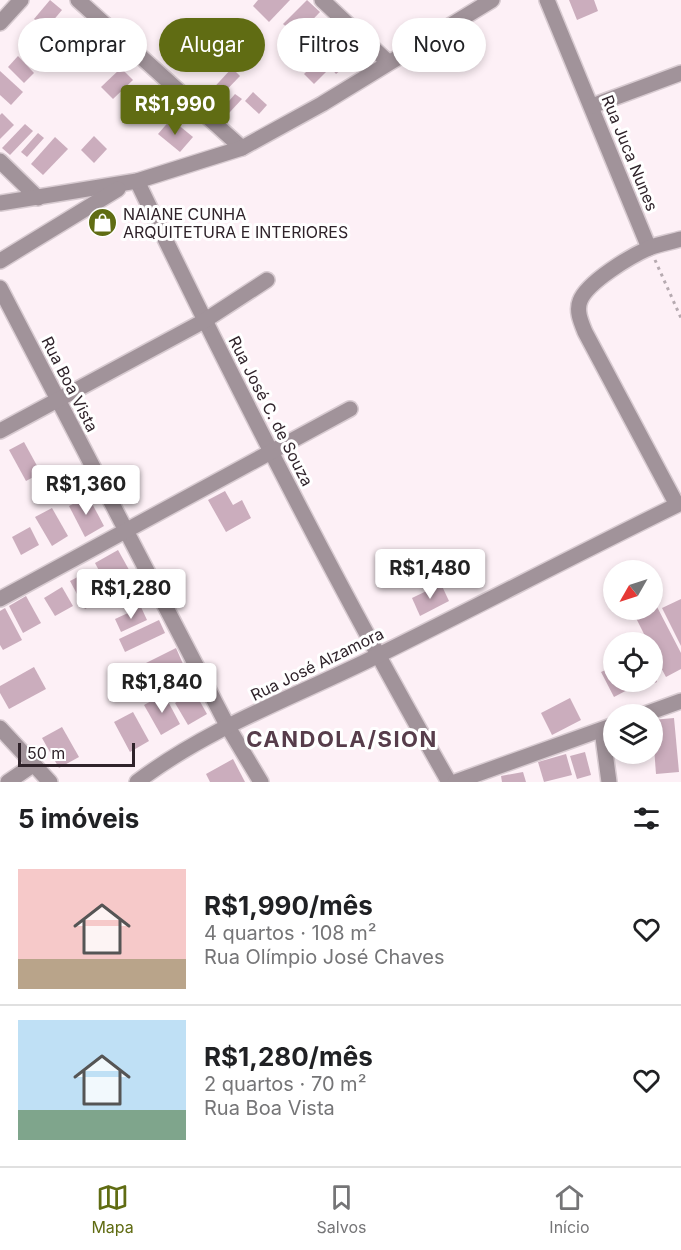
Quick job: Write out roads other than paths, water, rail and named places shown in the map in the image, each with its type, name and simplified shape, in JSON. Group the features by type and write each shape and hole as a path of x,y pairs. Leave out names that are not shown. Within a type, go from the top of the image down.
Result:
{"street":[{"path":"0,23 21,0"},
{"path":"78,0 242,148"},
{"path":"322,0 388,62"},
{"path":"0,202 132,182 242,148 313,109 492,0"},
{"name":"Rua Juca Nunes","path":"547,0 649,248"},
{"path":"592,106 681,73"},
{"path":"0,161 38,198"},
{"path":"0,261 132,182"},
{"name":"Rua José C. de Souza","path":"132,182 377,656 449,782"},
{"path":"649,248 681,239"},
{"name":"Rua José Alzamora","path":"137,782 183,750 377,656 677,505 585,332 579,316 579,303 584,292 598,279 649,248"},
{"path":"0,431 204,321 267,280"},
{"name":"Rua Boa Vista","path":"0,288 228,727 261,782"},
{"path":"0,599 350,409"},
{"path":"663,708 681,701"},
{"path":"0,728 50,782"},
{"path":"455,782 603,730"},
{"path":"8,782 34,764"},
{"path":"609,764 609,782"}],"place":[{"name":"NAIANE CUNHA ARQUITETURA E INTERIORES","path":"102,223"}],"district":[{"name":"CANDOLA/SION","path":"342,739"}]}
